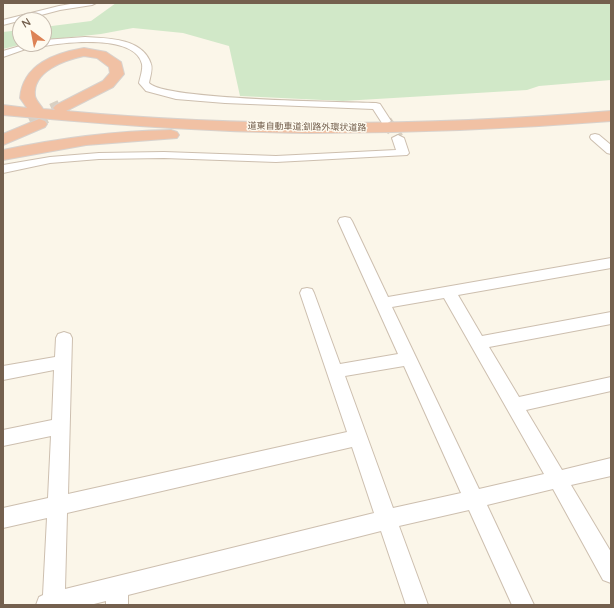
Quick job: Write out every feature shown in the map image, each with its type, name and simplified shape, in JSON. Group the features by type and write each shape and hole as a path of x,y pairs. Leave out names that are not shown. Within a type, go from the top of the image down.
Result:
{"highway":[{"path":"3,135 98,96 116,86 124,79 127,68 122,60 117,56 101,51 68,49 4,61"},
{"path":"3,140 108,84 117,74 116,65 102,56 81,53 54,55 25,65"},
{"path":"7,104 88,117"},
{"name":"道東自動車道;釧路外環状道路","path":"7,104 49,116 161,126 314,132 454,130 611,120"},
{"name":"道東自動車道;釧路外環状道路","path":"3,114 88,117 237,126 382,128 518,123 611,116"},
{"path":"3,155 70,142 117,137 251,135 314,132"}],"street":[{"path":"3,23 59,8 92,3"},
{"path":"52,42 76,39 96,39 127,46 138,52 144,58 147,66 144,84 149,89 159,93 225,100 376,106 386,121"},
{"path":"4,61 21,52"},
{"path":"596,137 611,151"},
{"path":"3,169 50,160 99,156 164,155 276,158 403,153 398,138"},
{"path":"345,221 410,358 523,605"},
{"path":"384,303 611,263"},
{"path":"448,292 611,571"},
{"path":"307,293 336,371 417,605"},
{"path":"477,343 611,318"},
{"path":"64,338 61,426 50,604 117,596 388,519 558,481 611,467"},
{"path":"336,371 410,358"},
{"path":"3,373 63,362"},
{"path":"514,405 611,384"},
{"path":"3,438 61,426"},
{"path":"3,518 358,438"}],"green space":[{"path":"116,3 611,3 611,80 539,86 527,90 343,101 240,96 229,46 183,33 133,28 101,34 52,39 52,26 91,21"},
{"path":"12,31 12,47 3,49 3,32"}],"tunnel":[{"path":"30,122 61,108"},
{"path":"386,121 398,138"}]}
